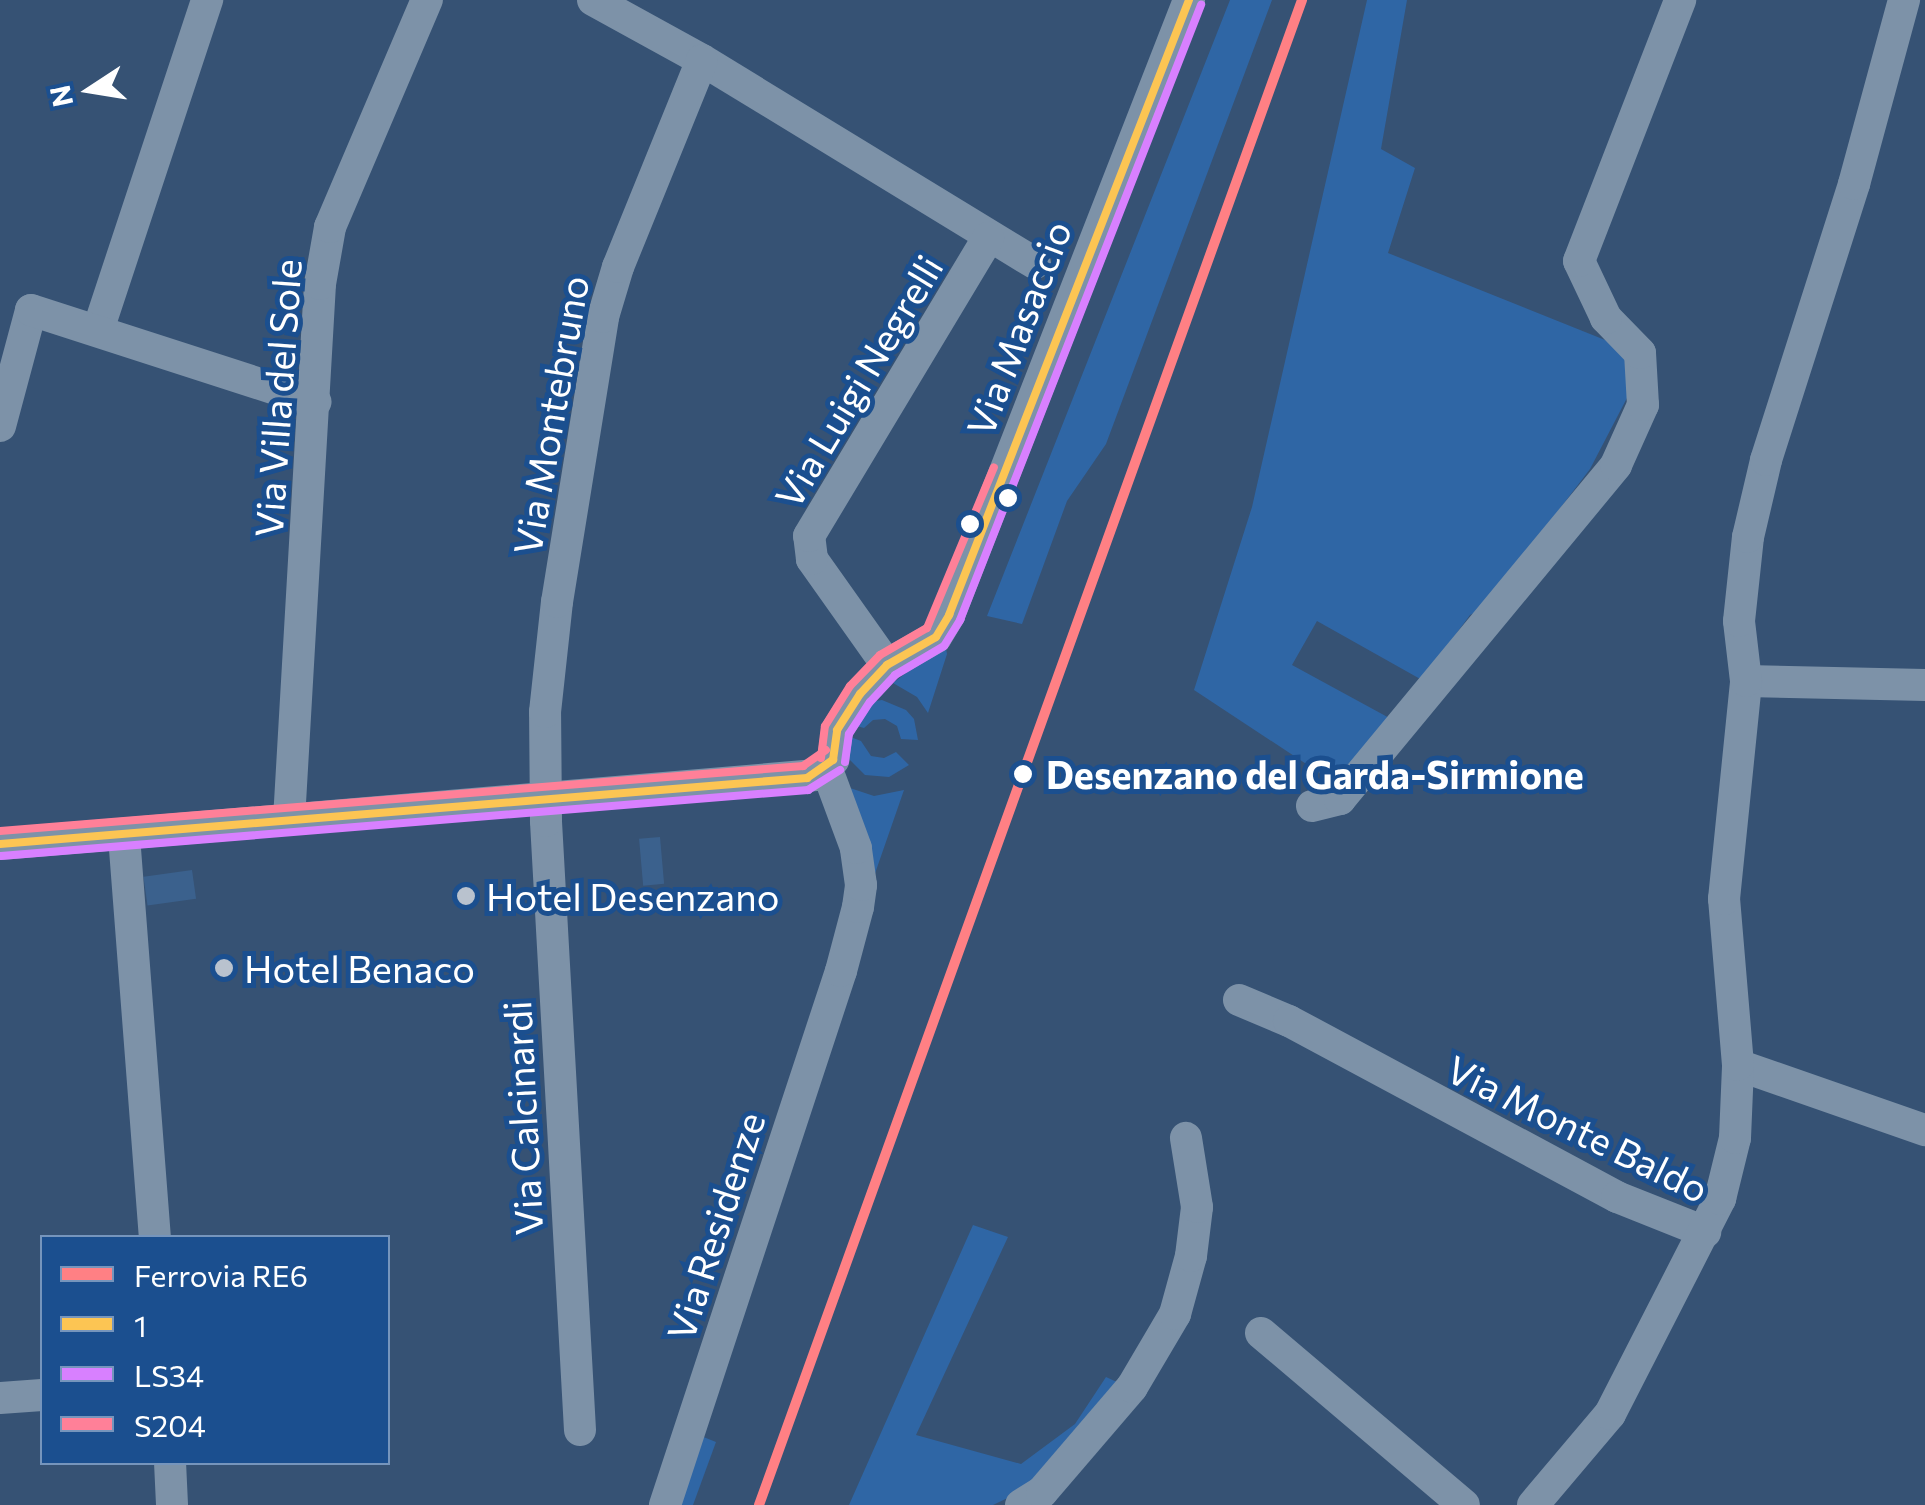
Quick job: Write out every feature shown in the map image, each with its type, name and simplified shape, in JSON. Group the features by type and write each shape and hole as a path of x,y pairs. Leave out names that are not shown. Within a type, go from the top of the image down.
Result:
{"street":[{"path":"98,330 208,0"},
{"name":"Via Villa del Sole","path":"289,820 320,284 330,227 427,0"},
{"name":"Via Luigi Negrelli","path":"594,0 702,60 988,238 1035,262"},
{"name":"Via Masaccio","path":"830,763 837,730 860,694 887,665 922,648 949,615 1189,0"},
{"path":"1312,806 1340,799 1616,465 1643,405 1640,354 1606,318 1579,261 1680,0"},
{"path":"1705,1232 1720,1199 1736,1138 1738,1065 1724,899 1746,681 1738,622 1748,537 1766,460 1854,184 1904,0"},
{"name":"Via Montebruno","path":"545,801 545,712 557,602 603,317 618,267 702,60"},
{"name":"Via Luigi Negrelli","path":"887,665 812,559 809,536 988,238"},
{"path":"0,426 30,310 316,402"},
{"path":"1746,681 1925,685"},
{"path":"0,844 807,778 830,763"},
{"name":"Via Residenze","path":"664,1505 841,972 858,907 860,874 830,763"},
{"name":"Via Calcinardi","path":"545,801 580,1430"},
{"path":"124,836 154,1235"},
{"name":"Via Monte Baldo","path":"1239,1000 1288,1021 1616,1197 1705,1232 1610,1414 1533,1505"},
{"path":"1738,1065 1925,1130"},
{"path":"1021,1505 1042,1492 1132,1387 1175,1314 1191,1256 1197,1207 1186,1138"},
{"path":"1261,1333 1464,1505"},
{"path":"0,1398 40,1395"},
{"path":"170,1465 172,1505"}],"shaded area":[{"path":"1230,0 1272,0 1106,444 1067,501 1022,624 987,616"},
{"path":"1367,0 1407,0 1381,149 1415,168 1388,253 1625,348 1628,396 1590,469 1485,607 1470,615 1422,680 1317,621 1292,665 1393,720 1332,781 1194,690 1252,507"},
{"path":"945,643 947,654 928,713 917,697 893,683"},
{"path":"882,700 906,710 914,719 918,740 901,739 897,726 885,719 873,720 864,728 853,725 869,702"},
{"path":"848,736 861,741 871,756 884,758 896,752 909,765 889,777 865,775 846,756"},
{"path":"844,786 874,796 904,790 871,885"},
{"path":"660,837 664,884 643,886 639,839"},
{"path":"192,870 196,899 148,906 143,877"},
{"path":"973,1225 1008,1237 916,1435 1021,1464 1075,1424 1106,1377 1119,1383 1026,1489 993,1505 849,1505"},
{"path":"701,1436 716,1442 693,1505 678,1505"}],"rail line":[{"name":"RE6","path":"759,1505 1302,0"}],"transit line":[{"name":"1","path":"833,760 837,730 860,694 887,665 936,637 949,615 1189,0"},
{"name":"LS34","path":"845,762 849,734 870,702 895,675 944,646 960,620 1201,5"},
{"name":"S204","path":"821,758 825,726 850,686 880,655 927,628 994,467"},
{"name":"S204","path":"0,831 803,766 826,750"},
{"name":"1","path":"0,844 807,778 833,760"},
{"name":"LS34","path":"1,856 808,790 840,770"}],"place":[{"name":"Desenzano del Garda-Sirmione","path":"1023,774"},
{"name":"Hotel Desenzano","path":"466,896"},
{"name":"Hotel Benaco","path":"224,968"}]}
